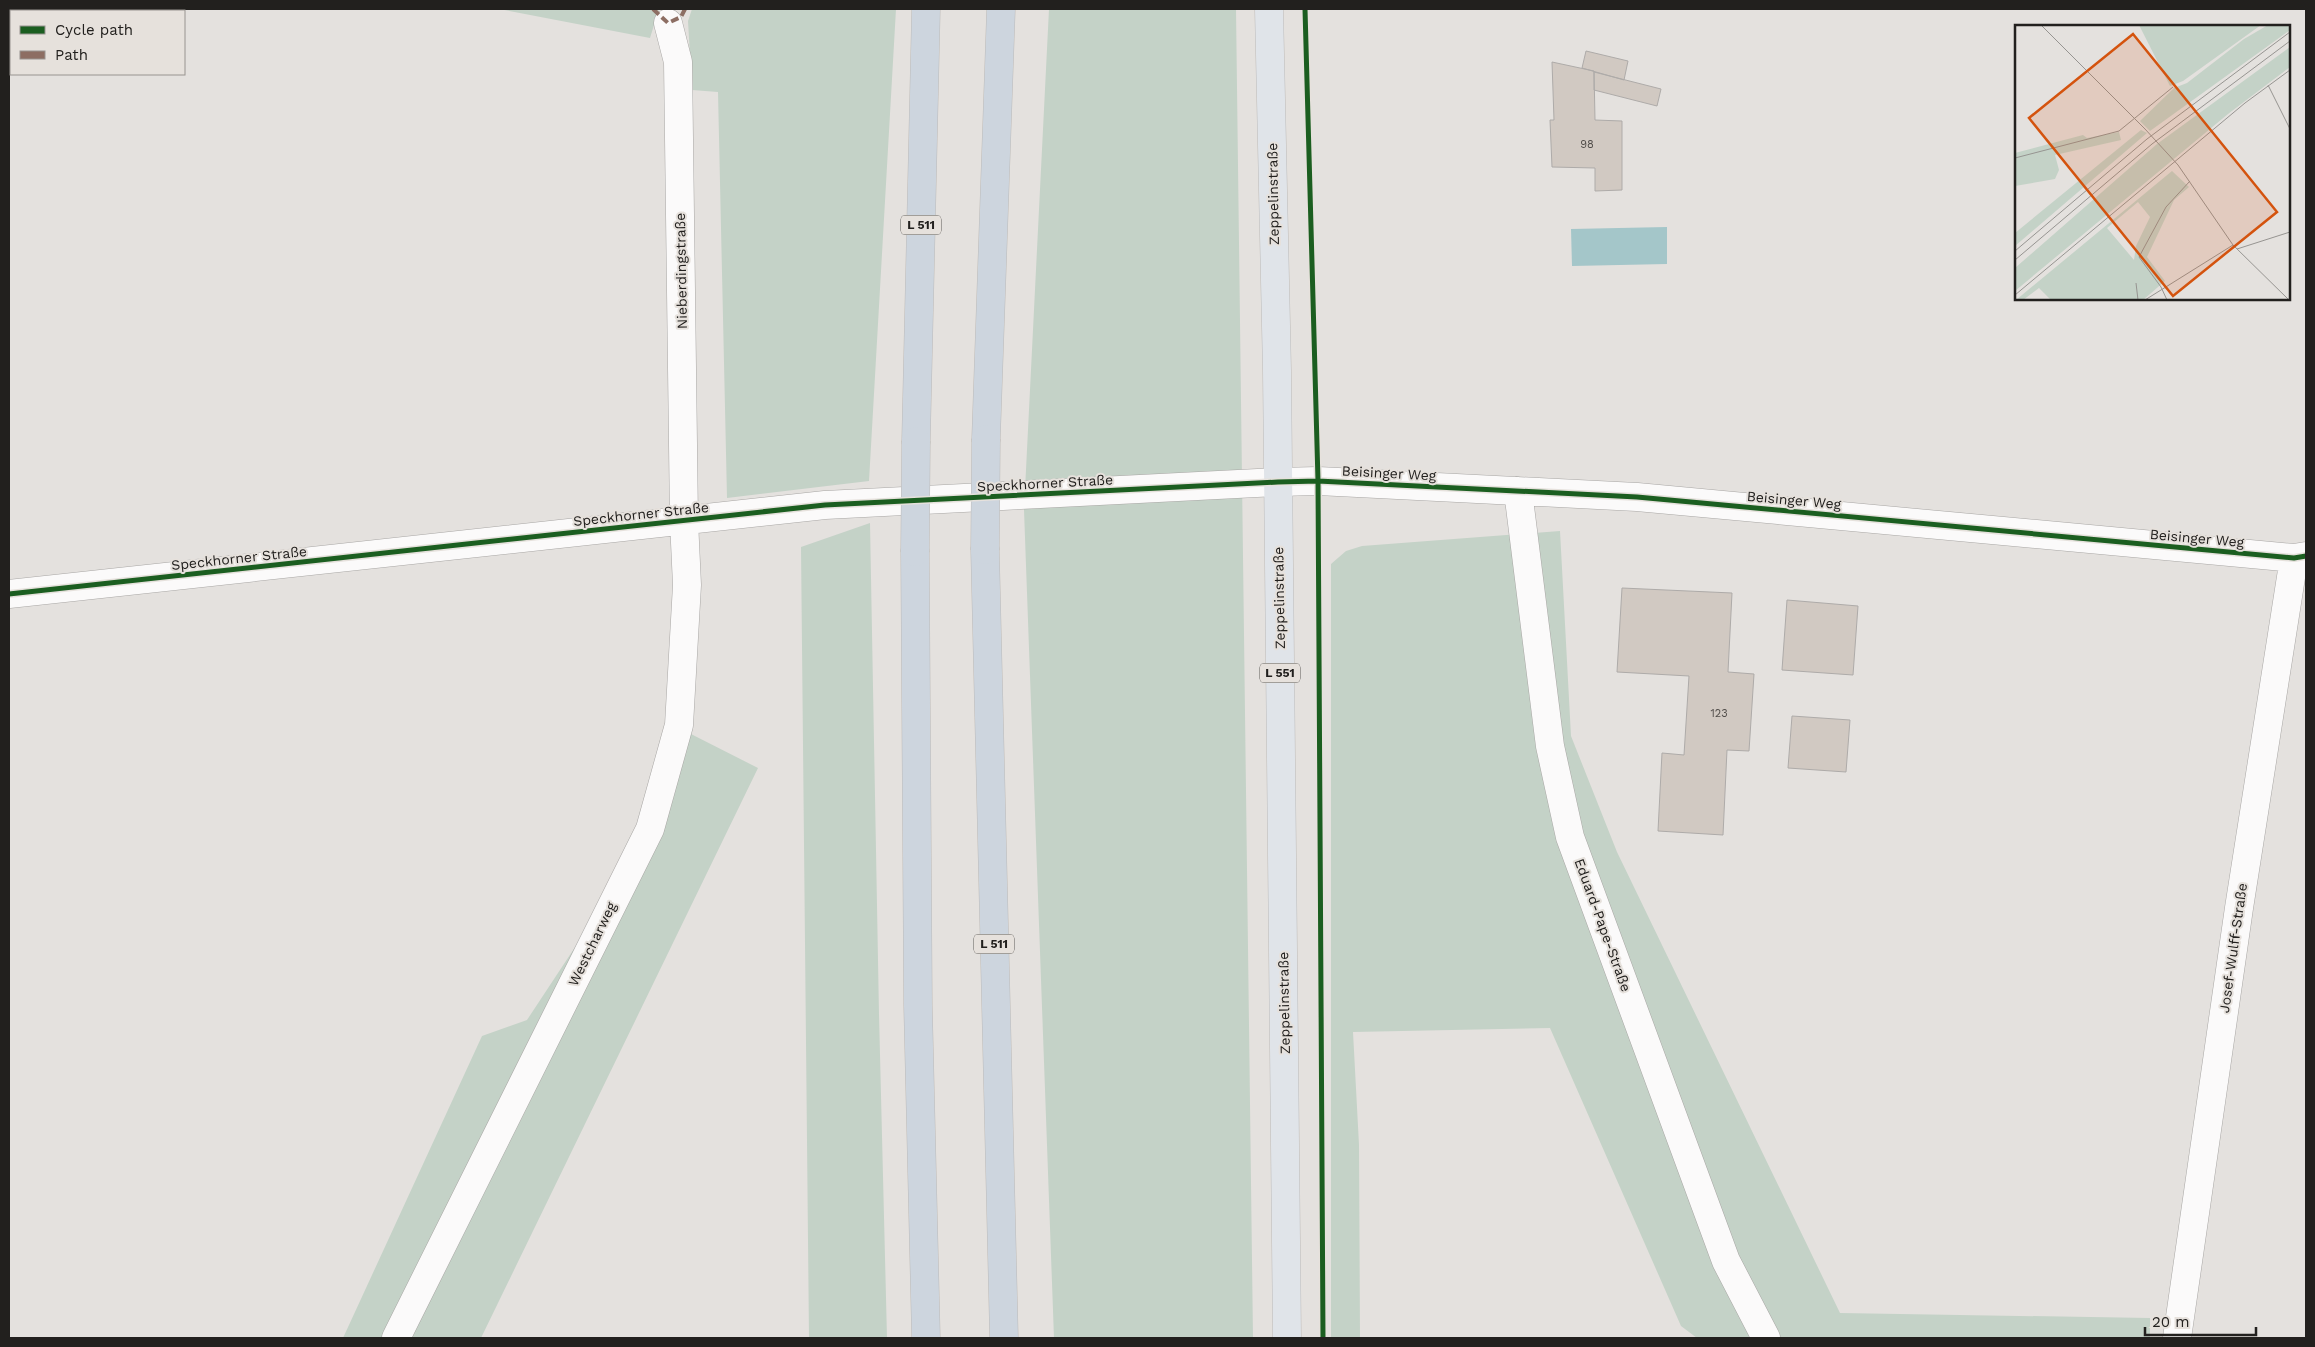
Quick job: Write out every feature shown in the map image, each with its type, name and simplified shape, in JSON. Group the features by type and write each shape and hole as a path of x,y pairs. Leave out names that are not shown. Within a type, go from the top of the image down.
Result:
{"highway":[{"name":"L 511","path":"926,9 915,552 918,1006 926,1338"},
{"name":"L 511","path":"1001,9 986,439 985,550 1004,1338"}],"main road":[{"name":"Zeppelinstraße","path":"1269,9 1278,482 1287,1338"}],"street":[{"name":"Nieberdingstraße","path":"668,23 678,62 684,521"},
{"name":"Beisinger Weg","path":"1278,482 1318,481 1637,497 2300,557"},
{"name":"Speckhorner Straße","path":"9,594 825,505 1278,482"},
{"name":"Eduard-Pape-Straße","path":"1518,491 1550,746 1570,837 1726,1261 1766,1338"},
{"name":"Westcharweg","path":"396,1338 650,829 679,725 687,585 684,521"},
{"name":"Josef-Wulff-Straße","path":"2177,1338 2239,908 2300,557"}],"shaded area":[{"path":"499,9 659,9 650,38"},
{"path":"692,9 896,9 869,481 727,498 718,92 692,90 688,21"},
{"path":"1049,9 1236,9 1253,1338 1054,1338 1024,510"},
{"path":"870,523 887,1338 809,1338 801,547"},
{"path":"1560,531 1571,736 1617,852 1840,1313 2150,1318 2150,1338 1697,1338 1681,1326 1550,1028 1353,1032 1359,1145 1360,1338 1331,1338 1331,564 1346,551 1362,546"},
{"path":"687,732 758,768 481,1338 343,1338 482,1036 527,1020 614,888"}],"water":[{"path":"1667,227 1667,264 1572,266 1571,229"}],"building":[{"path":"1586,51 1628,61 1624,80 1582,68"},
{"path":"1552,62 1594,71 1595,120 1622,121 1622,190 1595,191 1595,168 1552,167 1550,120 1554,120"},
{"path":"1594,72 1661,89 1657,106 1594,90"},
{"path":"1622,588 1732,593 1728,672 1754,674 1749,751 1727,750 1723,835 1658,831 1662,753 1684,755 1689,676 1617,672"},
{"path":"1787,600 1858,606 1853,675 1782,670"},
{"path":"1792,716 1850,720 1846,772 1788,768"}],"marked path":[{"path":"653,9 668,23 681,17 685,9"}],"cycle path":[{"path":"1305,9 1318,481 1323,1338"},
{"path":"9,594 825,505 1318,481 1637,497 2294,558 2306,556"}]}
